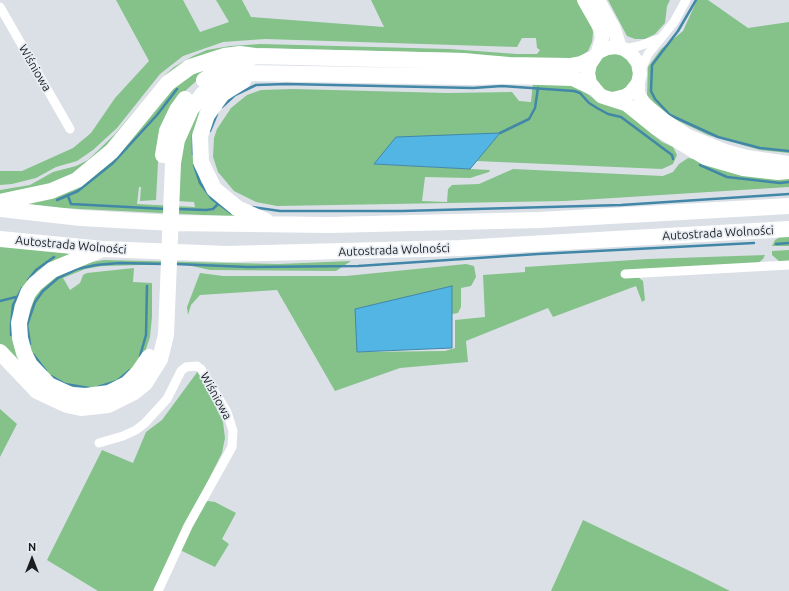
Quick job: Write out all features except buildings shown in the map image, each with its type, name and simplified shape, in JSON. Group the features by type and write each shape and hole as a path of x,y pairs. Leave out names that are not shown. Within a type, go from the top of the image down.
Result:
{"highway":[{"path":"0,202 51,191 76,180 88,172 124,138 168,83 190,68 224,56 240,54 255,56 463,61 509,65 570,66 581,64 595,56"},
{"path":"0,352 37,391 54,401 81,408 108,405 120,401 145,383 160,359 166,335 164,269 166,205 164,147 167,131 177,110 190,92 206,78 224,68 255,56"},
{"path":"166,205 175,147 179,132 191,109 203,94 226,79 246,73 563,78 579,80 592,87"},
{"path":"260,74 232,87 214,104 202,125 200,149 201,162 214,189 237,208 273,224"},
{"name":"Autostrada Wolności","path":"0,209 81,218 122,220 329,225 539,220 789,206"},
{"name":"Autostrada Wolności","path":"0,239 103,249 226,254 448,249 789,229"},
{"path":"103,249 52,270 35,284 28,293 21,313 20,338 30,365 49,385 71,395 86,396 109,393 127,384 144,367 154,342 164,269"}],"main road":[{"path":"584,0 600,28 602,38 588,73 592,87 601,96 626,104 657,130 705,158 743,169 778,173 789,172"},
{"path":"598,0 622,49"},
{"path":"595,56 611,47 622,49 636,59 639,78 638,93 643,103 664,120 688,136 725,151 748,157 789,163"},
{"path":"613,99 625,96 635,88 639,78"}],"street":[{"path":"639,78 648,54 674,22 686,0"},
{"name":"Wiśniowa","path":"0,7 70,129"},
{"path":"622,49 639,46 660,38"},
{"path":"625,274 789,265"},
{"name":"Wiśniowa","path":"99,443 123,436 136,430 145,423 167,398 181,371 186,367 197,366 201,369 227,412 232,431 232,447 188,526 158,591"}],"green space":[{"path":"116,0 183,0 200,32 229,22 216,0 242,0 251,17 384,27 371,0 577,0 592,24 593,33 592,42 588,51 577,59 501,58 463,53 249,48 206,54 108,148 80,171 47,187 0,195 0,190 30,185 53,172 76,166 88,160 115,134 166,74 174,67 207,50 230,46 261,44 449,49 517,54 537,54 540,50 537,48 536,38 522,38 517,47 265,39 223,42 183,56 160,74 117,128 93,150 77,161 56,167 36,178 12,184 0,185 0,171 22,171 73,148 91,133 115,98 149,61"},
{"path":"608,0 670,0 667,6 665,23 655,34 645,39 635,39 627,36"},
{"path":"697,0 708,0 748,28 789,22 789,153 760,150 708,135 664,114 647,95 648,67 661,49 683,31"},
{"path":"614,54 624,57 630,63 633,73 630,83 624,89 614,92 604,89 598,83 595,73 598,63 604,57"},
{"path":"230,60 203,75 184,92 165,124 158,162 156,200 140,201 141,187 139,187 137,204 195,207 194,202 176,201 181,146 196,109 220,91 196,160 244,217 60,208 18,203 56,195 187,76"},
{"path":"533,82 575,84 599,103 624,111 662,142 673,147 677,155 673,164 662,169 476,161 500,133 375,164 490,170 489,172 470,178 425,177 422,201 447,202 448,189 452,185 479,184 513,169 663,176 673,172 679,164 688,158 789,177 789,187 565,201 277,206 256,202 234,191 218,172 213,157 214,138 217,129 231,108 247,95 261,90 293,89 447,93 512,92 519,101 531,102"},
{"path":"780,237 789,237 789,246 772,246 775,240"},
{"path":"0,246 81,254 41,273 15,336 68,401 0,346"},
{"path":"789,250 789,262 780,262 772,255 772,251"},
{"path":"765,255 757,264 638,277 643,281 645,300 642,302 636,286 553,317 548,308 466,341 468,362 400,368 335,391 277,290 200,295 191,305 188,315 187,307 200,273 223,276 346,276 466,264 474,266 476,277 471,286 461,288 461,307 458,313 452,314 452,286 357,352 445,351 455,348 455,320 485,317 483,275 525,272 525,267 648,259"},
{"path":"104,260 278,264 351,261 336,271 210,270 182,264 102,266 85,269 63,278 70,290 80,283 83,275 87,273 134,268 133,282 152,283 152,317 150,337 144,355 127,377 96,391 61,385 33,361 24,331 33,296 59,272 86,263"},
{"path":"198,371 223,422 225,438 222,453 153,591 98,591 47,560 102,450 133,463 146,432 162,420"},
{"path":"0,409 17,424 0,457"},
{"path":"208,501 215,502 236,513 222,539 229,544 215,567 180,550 204,503"},
{"path":"583,520 694,573 730,591 551,591"}],"water":[{"path":"500,133 470,169 374,164 396,137"},
{"path":"452,286 452,348 357,352 355,309"}],"waterway":[{"path":"696,0 678,31 652,65 651,91 655,99 670,115 718,137 760,148 789,151"},
{"path":"222,107 235,95 256,85 286,84 473,88 502,86 574,91 580,93 589,103 597,108 608,114 621,117 672,155 673,159"},
{"path":"500,133 529,119 535,108 538,88"},
{"path":"57,200 78,191 113,163 157,115 177,89"},
{"path":"210,131 217,114"},
{"path":"193,135 193,154"},
{"path":"194,165 200,183 212,199 231,213"},
{"path":"700,165 727,177 780,183 789,182"},
{"path":"252,207 280,211 402,211 621,205 789,194"},
{"path":"68,196 71,204 166,209"},
{"path":"177,209 206,210 213,209 218,204"},
{"path":"175,264 248,267 358,266 538,254 754,243"},
{"path":"776,244 789,243"},
{"path":"28,280 36,270 54,257"},
{"path":"30,344 27,325 35,302 43,291 58,278 77,269 96,265 119,263 164,264"},
{"path":"140,356 146,335 147,286"},
{"path":"11,335 13,305 22,288"},
{"path":"0,301 16,297"},
{"path":"33,354 46,371"},
{"path":"98,387 117,381 130,370"},
{"path":"51,376 65,384 89,388"}]}
